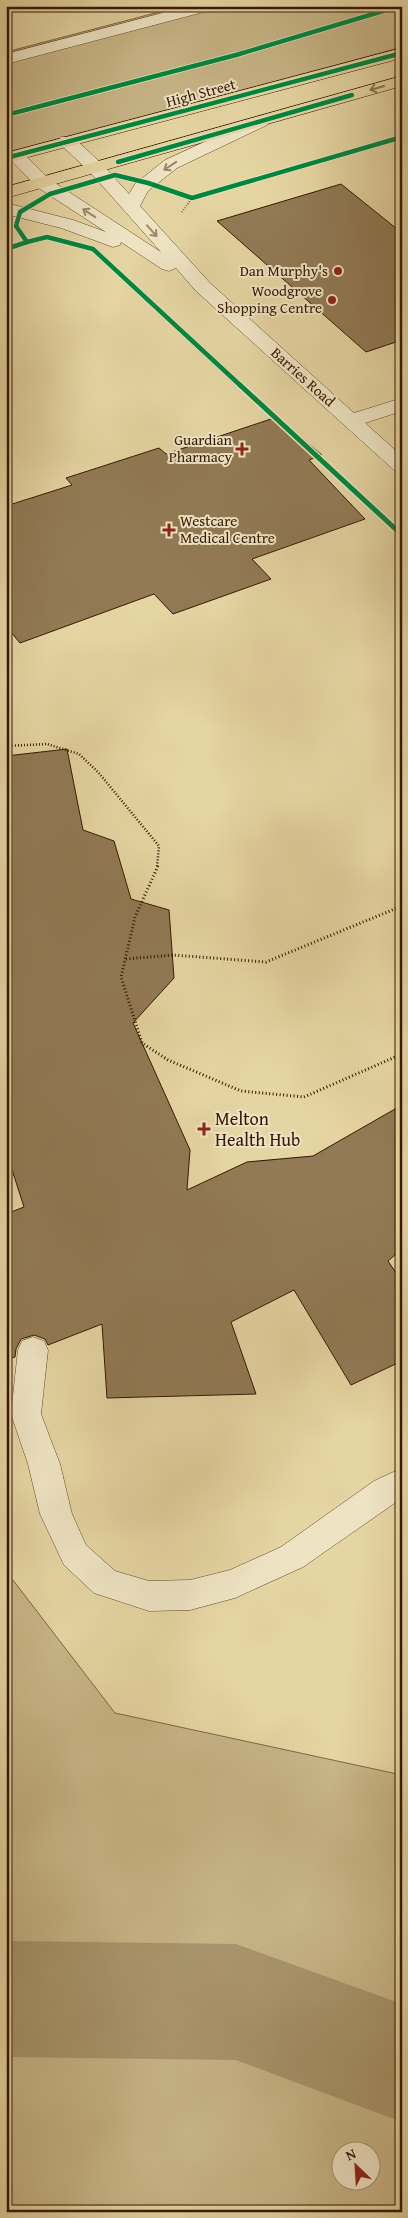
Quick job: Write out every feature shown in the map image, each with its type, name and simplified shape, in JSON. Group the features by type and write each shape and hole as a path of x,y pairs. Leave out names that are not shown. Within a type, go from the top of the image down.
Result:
{"main road":[{"name":"High Street","path":"11,157 402,53"},
{"path":"6,194 402,81"}],"street":[{"path":"6,59 209,6"},
{"path":"13,41 29,53"},
{"path":"131,208 141,188 171,164 261,121"},
{"name":"Barries Road","path":"67,141 96,168 203,288 402,468"},
{"name":"Barries Road","path":"11,157 43,183 203,288"},
{"name":"Barries Road","path":"6,208 67,224 157,257"},
{"path":"351,422 402,404"},
{"path":"33,1350 16,1414 44,1464 56,1514 75,1555 105,1583 149,1596 190,1595 235,1583 292,1557 385,1491 402,1482"}],"path":[{"path":"148,182 192,198 201,196"},
{"path":"6,746 47,744 79,754 98,772 159,846 159,863 135,916 121,977 142,1043 168,1060 241,1090 304,1097 402,1054"},
{"path":"126,959 173,955 266,962 402,906"}],"shaded area":[{"path":"182,6 402,6 402,47 6,157 6,52"},
{"path":"6,1571 115,1713 402,1775 402,2212 6,2212"}],"building":[{"name":"Dan Murphy's","path":"341,184 402,233 402,340 366,352 217,221"},
{"name":"Westcare Medical Centre","path":"277,417 322,455 309,460 365,519 252,559 271,579 173,614 154,594 20,643 6,626 6,506 72,485 66,478 159,448 166,454"},
{"path":"67,749 83,830 114,841 131,899 169,910 174,978 133,1023 190,1150 187,1190 247,1162 313,1156 402,1105 402,1249 388,1261 402,1282 402,1361 351,1385 294,1290 231,1322 256,1394 107,1398 102,1324 48,1345 45,1339 34,1335 21,1339 16,1349 15,1357 6,1360 6,1214 24,1207 6,1151 6,756"}],"waterway":[{"path":"6,1999 236,2002 402,2063"}],"cycle path":[{"path":"6,115 236,55 400,6"},
{"path":"6,158 402,53"},
{"path":"118,162 352,95"},
{"path":"6,249 27,242 16,226 20,212 50,194 115,175 148,183 192,198 402,137"},
{"path":"27,242 47,237 93,249 402,535"}],"place":[{"name":"Dan Murphy's","path":"338,271"},
{"name":"Woodgrove Shopping Centre","path":"332,300"},
{"name":"Guardian Pharmacy","path":"242,449"},
{"name":"Westcare Medical Centre","path":"169,530"},
{"name":"Melton Health Hub","path":"204,1129"}]}
